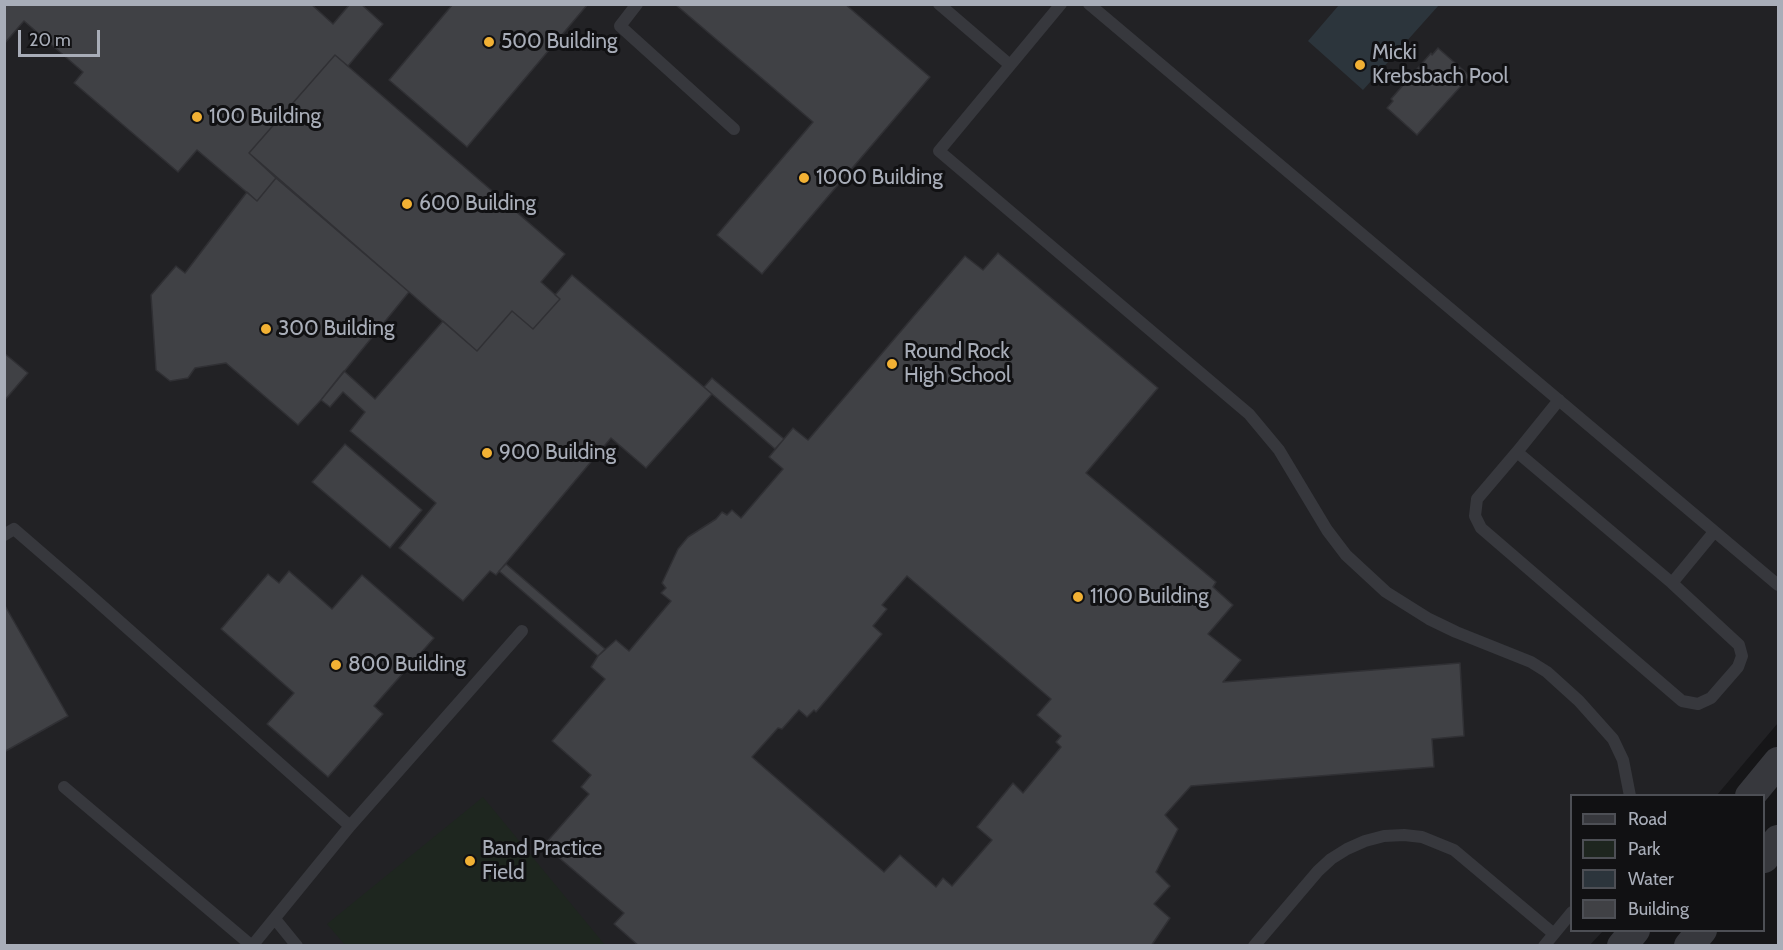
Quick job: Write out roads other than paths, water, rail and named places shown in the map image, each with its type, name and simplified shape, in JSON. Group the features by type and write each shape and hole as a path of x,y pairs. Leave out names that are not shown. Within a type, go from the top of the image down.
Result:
{"street":[{"path":"1751,794 1779,762"},
{"path":"1765,857 1779,840"},
{"path":"1622,945 1633,932"},
{"path":"1689,945 1700,932"}],"lane":[{"path":"637,4 620,26 734,129"},
{"path":"939,4 1010,64"},
{"path":"1061,4 939,151 1249,414 1279,450 1327,530 1346,555 1386,592 1429,619 1530,662 1547,672 1579,701 1613,739 1623,760 1630,794"},
{"path":"1089,4 1779,585"},
{"path":"1517,452 1672,584 1739,645 1742,656 1737,667 1711,698 1698,705 1682,701 1481,528 1474,516 1477,499 1559,400"},
{"path":"4,535 14,529 350,826"},
{"path":"1672,584 1714,532"},
{"path":"64,787 252,945 350,826 522,631"},
{"path":"1254,945 1318,871 1331,860 1365,841 1384,836 1404,835 1422,837 1454,850 1554,934"},
{"path":"1544,945 1570,914"},
{"path":"275,919 297,945"}],"water":[{"name":"Micki Krebsbach Pool","path":"1339,5 1439,5 1363,90 1308,41"}],"place":[{"name":"500 Building","path":"489,42"},
{"name":"Micki Krebsbach Pool","path":"1360,65"},
{"name":"100 Building","path":"197,117"},
{"name":"1000 Building","path":"804,178"},
{"name":"600 Building","path":"407,204"},
{"name":"300 Building","path":"266,329"},
{"name":"Round Rock High School","path":"892,364"},
{"name":"900 Building","path":"487,453"},
{"name":"1100 Building","path":"1078,597"},
{"name":"800 Building","path":"336,665"},
{"name":"Band Practice Field","path":"470,861"}]}
